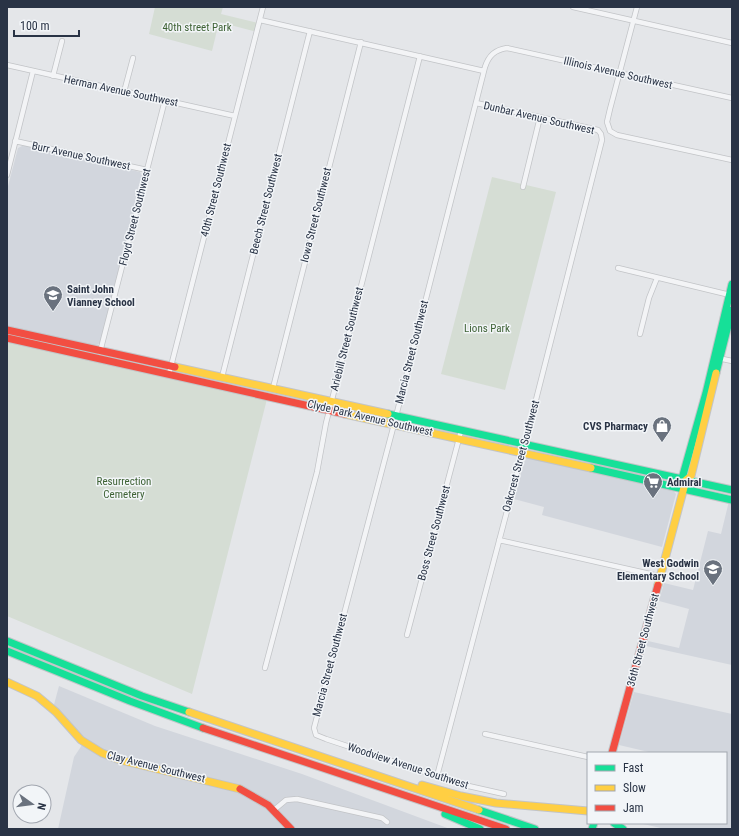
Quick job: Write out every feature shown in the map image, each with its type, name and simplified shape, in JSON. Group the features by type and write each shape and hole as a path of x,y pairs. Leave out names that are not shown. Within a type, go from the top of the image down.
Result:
{"main road":[{"name":"36th Street Southwest","path":"612,752 686,480 690,476 718,358 732,284"},
{"name":"36th Street Southwest","path":"718,358 732,310"},
{"name":"Clyde Park Avenue Southwest","path":"7,330 332,401 394,420"},
{"name":"Clyde Park Avenue Southwest","path":"7,338 330,409 524,445 732,490"},
{"name":"Clyde Park Avenue Southwest","path":"460,434 522,453 732,500"},
{"path":"7,641 142,696 535,829"},
{"path":"7,651 87,685 162,713 506,829"},
{"name":"Clay Avenue Southwest","path":"7,682 37,696 56,712 78,737 102,753 120,760 238,788 251,793 274,810 291,829"},
{"path":"361,770 488,802 530,807 587,811"},
{"path":"375,785 480,829"}],"street":[{"name":"40th Street Southwest","path":"169,374 263,7"},
{"path":"574,7 732,42"},
{"path":"619,73 636,7"},
{"path":"260,20 484,71"},
{"name":"Beech Street Southwest","path":"222,377 310,31"},
{"path":"53,76 62,41"},
{"name":"Iowa Street Southwest","path":"273,388 361,42"},
{"name":"Illinois Avenue Southwest","path":"503,49 517,50 732,98"},
{"name":"Marcia Street Southwest","path":"314,732 484,71 491,54 503,49"},
{"name":"Ariebill Street Southwest","path":"265,668 317,472 330,409 420,56"},
{"path":"124,92 133,58"},
{"name":"Herman Avenue Southwest","path":"7,65 235,116"},
{"path":"7,175 34,71"},
{"name":"Dunbar Avenue Southwest","path":"619,73 607,126 610,131 617,134 732,160"},
{"name":"Floyd Street Southwest","path":"99,358 165,100"},
{"name":"Dunbar Avenue Southwest","path":"476,103 598,130 601,134"},
{"path":"523,187 540,117"},
{"name":"Oakcrest Street Southwest","path":"437,776 598,156 601,134"},
{"name":"Burr Avenue Southwest","path":"15,142 146,170"},
{"path":"618,268 731,295"},
{"path":"640,334 649,298 657,278"},
{"path":"718,358 732,361"},
{"name":"Boss Street Southwest","path":"407,635 460,434"},
{"path":"499,540 659,576"},
{"name":"Woodview Avenue Southwest","path":"314,732 326,739 437,776 504,794"},
{"path":"485,734 587,757"},
{"path":"274,810 286,800 297,799 382,818 387,822"}],"shaded area":[{"path":"24,145 140,172 142,176 101,342 96,346 7,326 7,190 18,148"},
{"path":"529,456 672,489 676,494 662,547 542,515 544,507 514,499 524,462"},
{"name":"West Godwin Elementary School","path":"729,501 732,501 732,665 646,646 648,641 679,648 689,609 659,601 664,583 693,590 708,531 721,534"},
{"path":"59,686 155,726 302,774 450,829 58,829 74,757 82,745 52,712"},
{"path":"634,692 732,714 732,829 665,829 643,824 727,824 727,752 649,752 619,745"}],"green space":[{"name":"40th street Park","path":"155,7 223,7 221,14 258,23 257,32 219,22 212,51 149,34"},
{"name":"Lions Park","path":"492,177 556,192 505,390 441,374"},
{"name":"Resurrection Cemetery","path":"7,341 267,399 192,694 7,616"}],"traffic: fast":[{"path":"686,480 683,475 706,393 732,284"},
{"path":"716,373 732,310"},
{"path":"388,414 732,490"},
{"path":"591,468 732,500"},
{"path":"7,641 142,696 189,712"},
{"path":"7,651 130,701 203,728"},
{"path":"479,810 535,829"},
{"path":"445,814 480,829"},
{"path":"592,829 594,824"},
{"path":"616,824 623,829"}],"traffic: slow":[{"path":"175,367 388,414"},
{"path":"658,585 686,480 691,476 716,373"},
{"path":"345,414 591,468"},
{"path":"7,682 37,696 56,712 81,740 102,753 120,760 240,789"},
{"path":"189,712 479,810"},
{"path":"422,785 461,796 496,803 587,811"}],"traffic: jam":[{"path":"7,330 175,367"},
{"path":"7,338 345,414"},
{"path":"612,752 658,585"},
{"path":"203,728 506,829"},
{"path":"240,789 268,805 291,829"}],"place":[{"name":"Saint John Vianney School","path":"53,312"},
{"name":"CVS Pharmacy","path":"662,443"},
{"name":"Admiral","path":"653,499"},
{"name":"West Godwin Elementary School","path":"713,586"}]}
